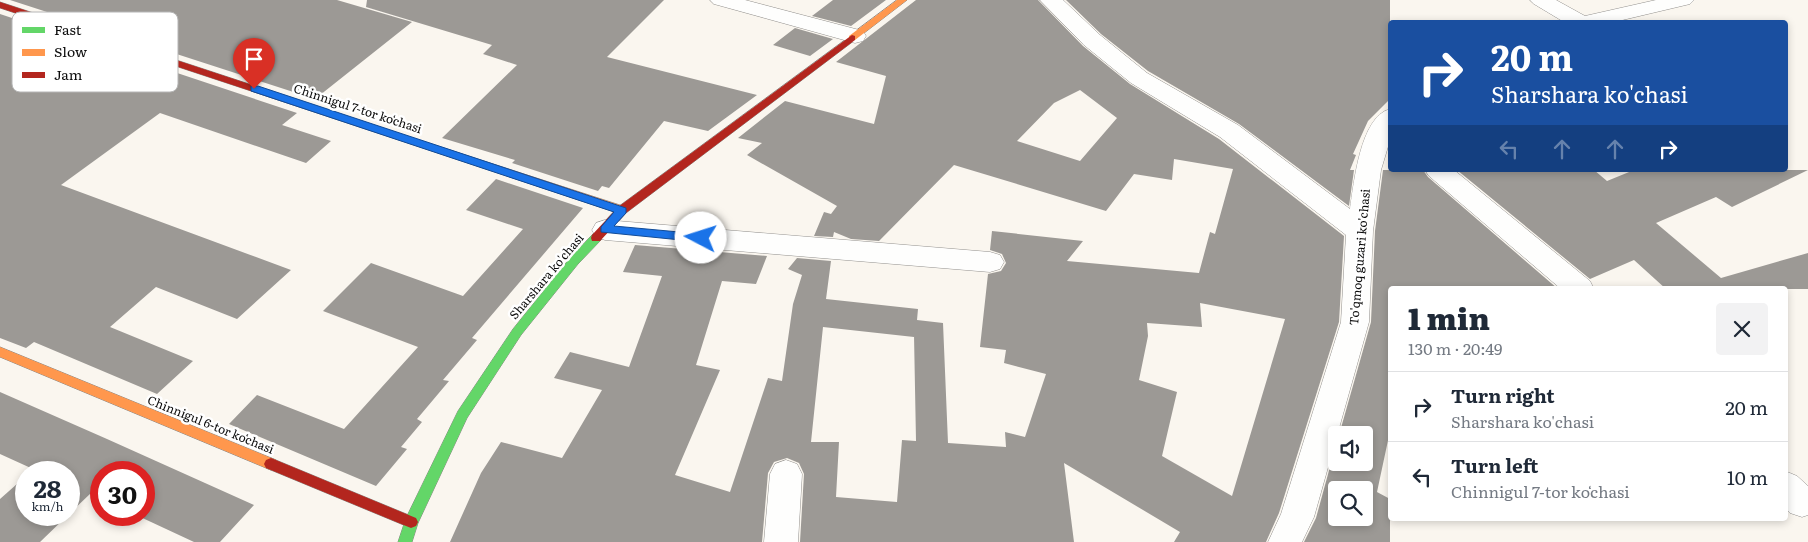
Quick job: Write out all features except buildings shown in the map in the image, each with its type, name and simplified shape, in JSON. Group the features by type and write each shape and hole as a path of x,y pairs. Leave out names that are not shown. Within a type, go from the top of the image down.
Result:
{"street":[{"path":"721,0 855,36"},
{"name":"Sharshara ko'chasi","path":"405,542 411,522 462,416 517,332 574,261 614,220 903,0"},
{"path":"1051,0 1092,40 1138,78 1229,131 1360,231"},
{"path":"1541,0 1576,20"},
{"path":"1597,20 1683,0"},
{"name":"Chinnigul 7-tor koʻchasi","path":"0,4 23,12"},
{"name":"Chinnigul 7-tor koʻchasi","path":"178,67 614,220"},
{"name":"To'qmoq guzari ko'chasi","path":"1285,542 1297,517 1319,449 1355,322 1360,231 1368,170 1388,124"},
{"path":"1440,172 1576,286"},
{"path":"614,220 990,262"},
{"name":"Chinnigul 6-tor koʻchasi","path":"0,352 411,522"},
{"path":"781,542 786,474"}],"traffic: fast":[{"path":"405,542 411,522 462,415 517,332 574,261 596,238"}],"traffic: slow":[{"path":"852,38 903,0"},
{"path":"397,136 622,210"},
{"path":"0,352 271,464"}],"traffic: jam":[{"path":"0,5 21,12"},
{"path":"596,238 622,210 852,38"},
{"path":"178,64 397,136"},
{"path":"271,464 411,522"}],"route":[{"path":"254,89 622,210 605,230 701,238"}]}
